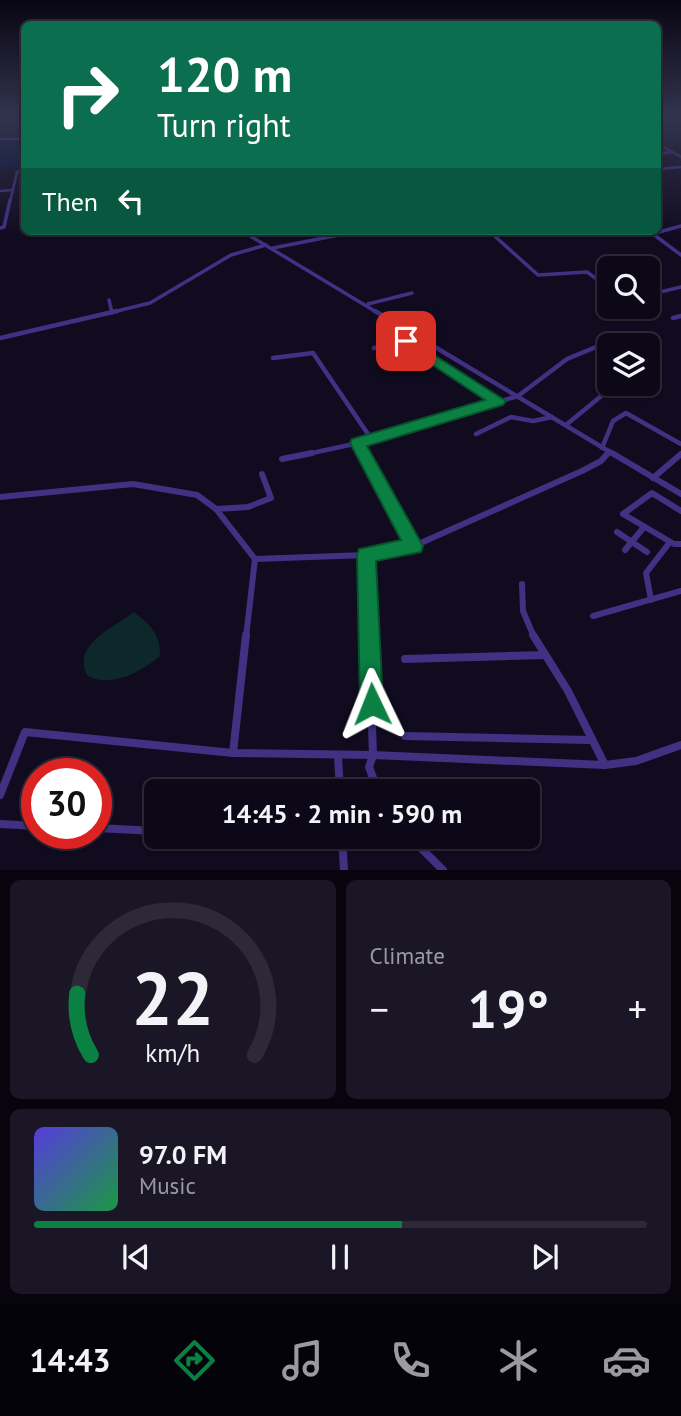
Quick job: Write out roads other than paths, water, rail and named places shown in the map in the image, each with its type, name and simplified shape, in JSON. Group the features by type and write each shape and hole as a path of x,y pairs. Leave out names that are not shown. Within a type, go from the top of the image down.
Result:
{"street":[{"path":"661,169 681,167"},
{"path":"0,228 4,227 17,172 21,170"},
{"path":"0,191 12,190"},
{"path":"0,203 9,202"},
{"path":"0,215 7,214"},
{"path":"661,230 681,226"},
{"path":"249,235 681,494"},
{"path":"272,248 339,235"},
{"path":"493,235 538,275 587,272 597,279"},
{"path":"655,235 681,255"},
{"path":"0,338 150,303 231,255 266,244"},
{"path":"660,292 681,286"},
{"path":"368,304 412,293"},
{"path":"109,300 113,313"},
{"path":"673,318 681,316"},
{"path":"374,348 406,341 498,401"},
{"path":"282,459 373,440 518,397 567,359 597,347"},
{"path":"273,358 313,353 373,440"},
{"path":"566,426 602,396"},
{"path":"255,559 366,555 414,546 601,461 613,421 625,413 681,444"},
{"path":"476,434 511,417 533,421 552,417"},
{"path":"358,443 414,546"},
{"path":"653,478 681,454"},
{"path":"216,509 248,507 271,498 262,474"},
{"path":"0,497 133,484 197,495 216,509 255,559 233,753"},
{"path":"681,512 652,493 622,513 670,542 681,544"},
{"path":"625,550 644,527"},
{"path":"617,532 647,552"},
{"path":"651,600 646,573 670,542"},
{"path":"366,555 373,755 369,767 374,779"},
{"path":"522,584 518,597 544,654 569,692 590,740 605,765"},
{"path":"593,616 681,591"},
{"path":"405,659 544,654"},
{"path":"0,795 24,732 233,753 373,755 605,765 636,761 681,745"},
{"path":"405,736 590,740"},
{"path":"338,756 339,779"},
{"path":"0,824 21,825"},
{"path":"112,829 144,830"},
{"path":"343,849 344,870"},
{"path":"422,849 443,870"}]}
